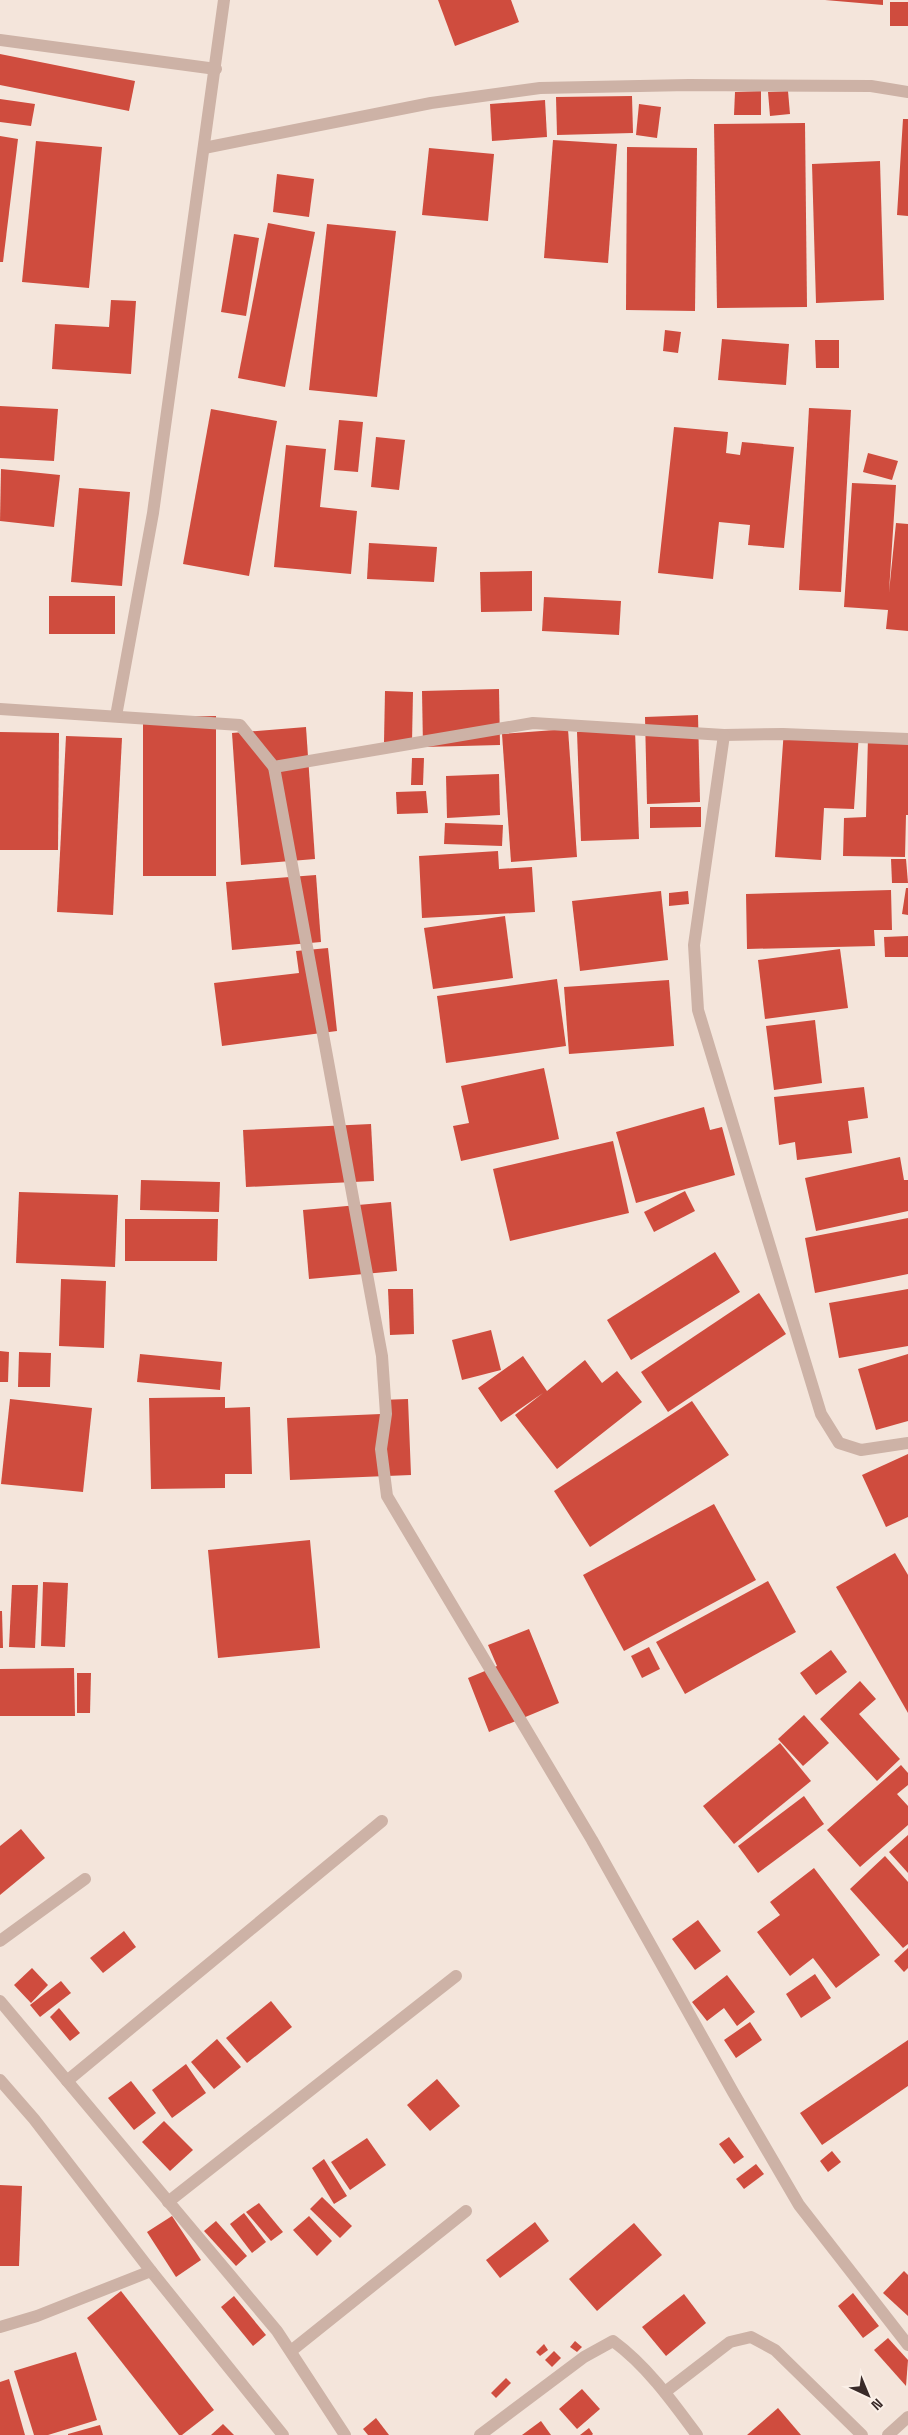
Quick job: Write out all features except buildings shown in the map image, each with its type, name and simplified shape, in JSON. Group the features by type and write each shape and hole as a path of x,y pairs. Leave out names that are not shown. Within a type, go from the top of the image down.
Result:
{"street":[{"path":"116,716 153,513 216,69 224,0"},
{"path":"0,40 216,69"},
{"path":"204,148 431,103 540,88 689,85 862,86 908,92"},
{"path":"0,709 240,725 274,768 382,1356 386,1414 381,1449 388,1496 592,1840 733,2092 799,2205 908,2345"},
{"path":"274,768 533,723 724,736 783,734 908,739"},
{"path":"724,736 694,945 698,1010 821,1414 839,1443 861,1450 908,1443"},
{"path":"66,2081 382,1821"},
{"path":"0,1941 85,1879"},
{"path":"168,2202 456,1976"},
{"path":"0,2001 277,2331 345,2435"},
{"path":"0,2080 40,2127 151,2271 282,2435"},
{"path":"291,2351 466,2211"},
{"path":"0,2327 36,2316 151,2271"},
{"path":"665,2392 730,2342 752,2337 775,2350 862,2435"},
{"path":"480,2435 584,2357 613,2341 633,2356 665,2392 697,2435"},
{"path":"888,2435 908,2417"}]}
